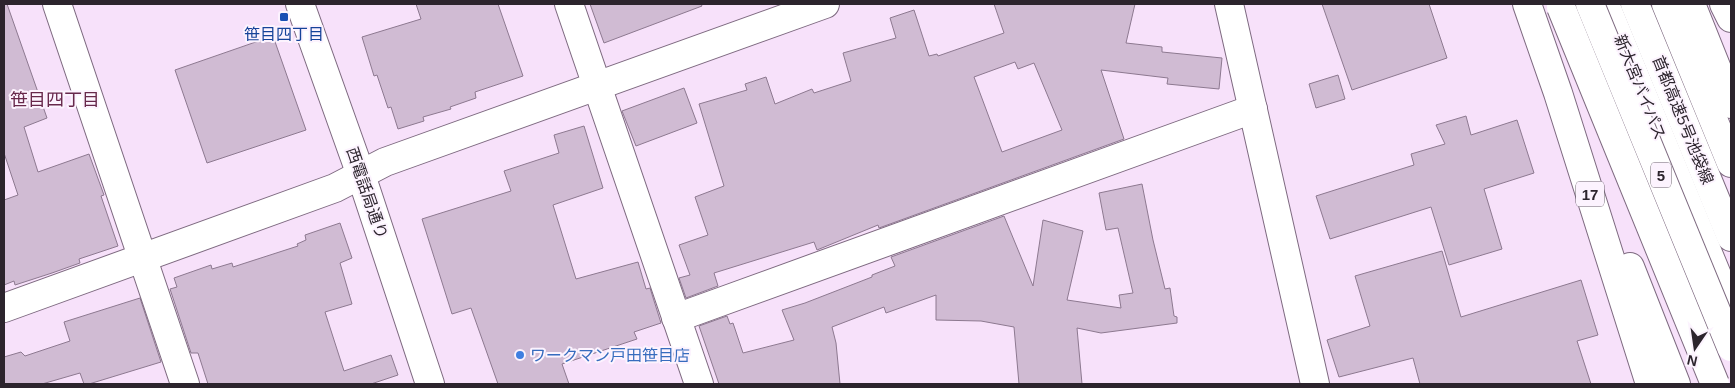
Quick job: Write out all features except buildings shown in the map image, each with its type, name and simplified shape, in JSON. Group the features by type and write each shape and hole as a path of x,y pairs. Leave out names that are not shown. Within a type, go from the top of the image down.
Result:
{"main road":[{"path":"57,4 185,384"},
{"name":"西電話局通り","path":"300,4 361,175 430,384"},
{"path":"569,4 699,384"},
{"path":"4,308 335,188 385,162 825,4"},
{"path":"1229,4 1315,384"},
{"name":"17","path":"1527,4 1558,93 1650,384"},
{"path":"1560,4 1714,384"},
{"name":"5","path":"1590,4 1731,347"},
{"name":"首都高速5号池袋線","path":"1636,4 1731,237"},
{"path":"1666,4 1731,163"},
{"path":"1724,4 1731,18"},
{"path":"1613,9 1705,384"},
{"name":"新大宮バイパス","path":"1613,9 1731,274"},
{"name":"新大宮バイパス","path":"1613,9 1731,309"},
{"path":"1694,14 1731,104"},
{"path":"1558,93 1676,384"},
{"path":"676,318 1253,109"}],"place":[{"name":"笹目四丁目","path":"284,17"},
{"name":"ワークマン戸田笹目店","path":"520,355"}],"district":[{"name":"笹目四丁目","path":"55,100"}]}
